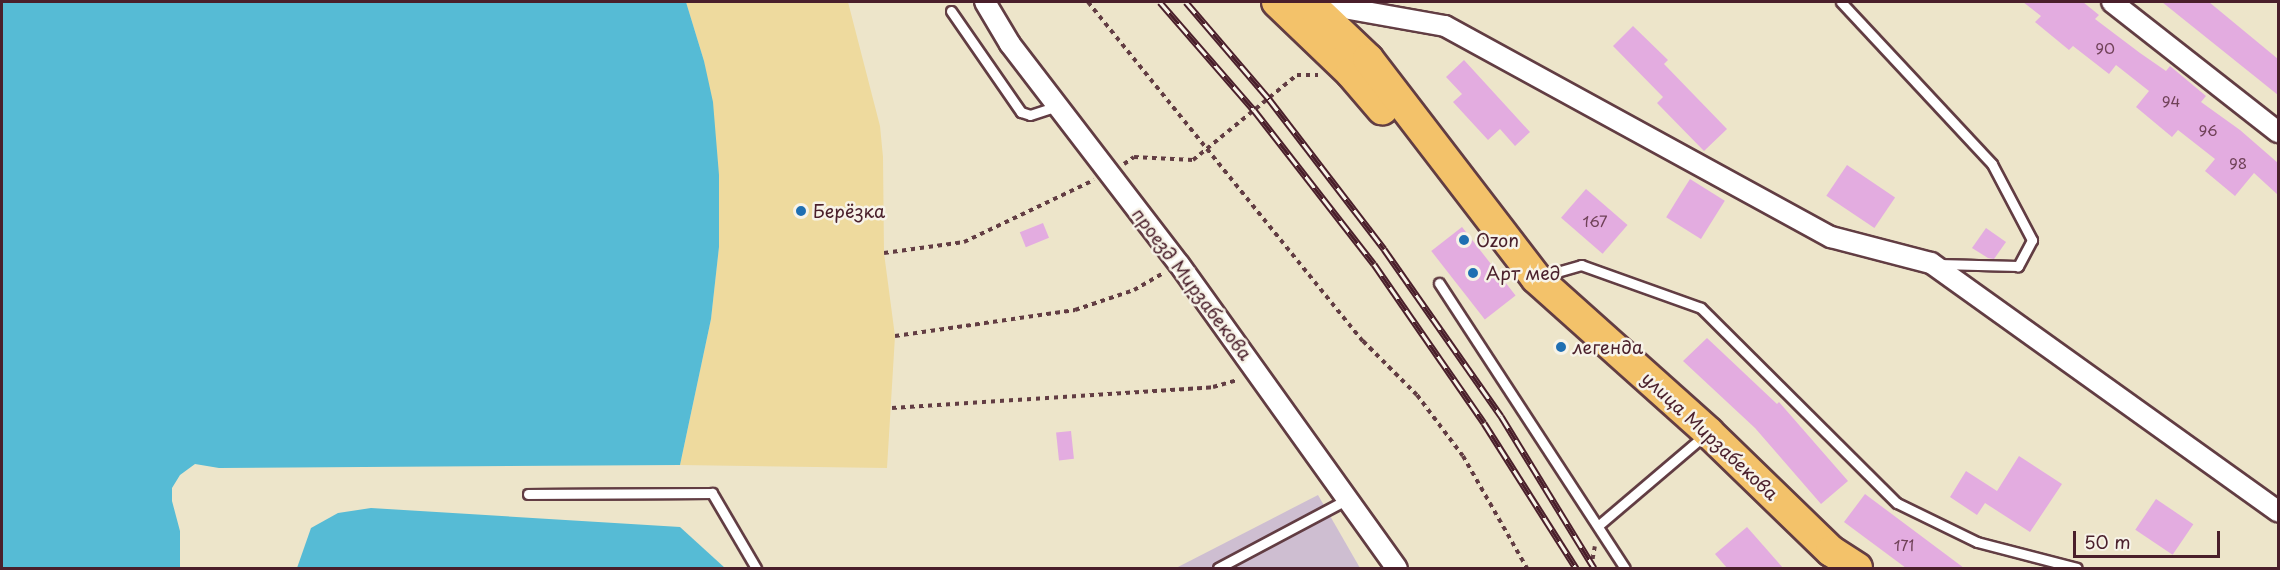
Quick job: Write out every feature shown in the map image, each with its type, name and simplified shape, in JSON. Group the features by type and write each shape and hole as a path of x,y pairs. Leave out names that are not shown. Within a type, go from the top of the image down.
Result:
{"main road":[{"name":"улица Мирзабекова","path":"1296,5 1368,59 1533,278 1701,439 1831,551 1857,568"},
{"name":"улица Мирзабекова","path":"1701,439 1820,568"}],"street":[{"name":"проезд Мирзабекова","path":"986,2 1010,45 1179,264 1397,568"},
{"path":"2112,2 2278,132"},
{"path":"1296,5 1445,26 1831,237 1931,263 2278,511"}],"lane":[{"path":"1841,2 1992,164 2032,240 2018,266 1931,263"},
{"path":"951,11 1020,112 1030,115 1058,106"},
{"path":"1533,278 1581,266 1701,308 1897,503 1977,542 2077,568"},
{"path":"1439,283 1625,568"},
{"path":"1599,525 1701,439"},
{"path":"528,494 711,493 756,568"},
{"path":"1218,568 1348,499"}],"path":[{"path":"1088,2 1363,341 1417,395 1463,456 1527,568"},
{"path":"884,253 964,242 1109,173 1134,157 1193,160 1297,75 1325,75"},
{"path":"895,336 1075,310 1134,290 1179,264"},
{"path":"892,408 1213,387 1259,374"}],"shaded area":[{"path":"1318,495 1360,568 1176,568"}],"sand":[{"name":"Берёзка","path":"686,2 848,2 880,126 883,157 884,253 895,336 887,468 680,465 711,319 719,247 704,61"}],"water":[{"path":"2,2 686,2 704,61 713,102 719,175 719,247 711,319 680,465 219,468 195,464 180,475 172,488 172,501 180,531 180,568 2,568"},
{"path":"371,508 680,527 725,568 297,568 311,528 338,513"}],"building":[{"path":"2023,2 2083,2 2099,15 2095,19 2140,53 2166,71 2170,66 2206,96 2201,102 2240,130 2278,163 2278,195 2254,173 2235,196 2205,171 2215,159 2178,130 2172,137 2136,107 2149,91 2116,65 2109,74 2073,46 2069,50 2035,22 2041,16"},
{"path":"2162,2 2209,2 2278,59 2278,95"},
{"path":"1633,26 1668,60 1664,64 1727,129 1704,151 1657,103 1663,97 1613,46"},
{"path":"1464,60 1530,132 1515,146 1500,129 1488,140 1453,102 1462,94 1446,77"},
{"path":"1847,165 1895,197 1874,228 1826,196"},
{"path":"1690,179 1725,201 1701,239 1666,217"},
{"path":"1586,189 1628,225 1603,254 1561,218"},
{"path":"1043,223 1049,238 1026,247 1020,232"},
{"name":"Арт мед","path":"1462,227 1516,296 1485,320 1431,251"},
{"path":"1986,228 2006,242 1994,259 1972,248"},
{"path":"1707,338 1777,404 1779,402 1848,481 1821,504 1755,428 1683,361"},
{"path":"1071,431 1074,459 1059,460 1056,433"},
{"path":"2019,456 2062,484 2030,532 1985,503 1977,515 1950,497 1966,471 1997,491"},
{"path":"1865,494 1964,568 1906,568 1844,522"},
{"path":"2156,499 2193,524 2173,555 2135,530"},
{"path":"1747,527 1783,568 1727,568 1715,554"}],"railway":[{"path":"1160,2 1254,110 1374,264 1484,423 1576,568"},
{"path":"1186,2 1269,99 1384,249 1501,416 1594,568"}],"place":[{"name":"Берёзка","path":"801,211"},
{"name":"Ozon","path":"1464,240"},
{"name":"Арт мед","path":"1473,273"},
{"name":"легенда","path":"1561,347"}]}
